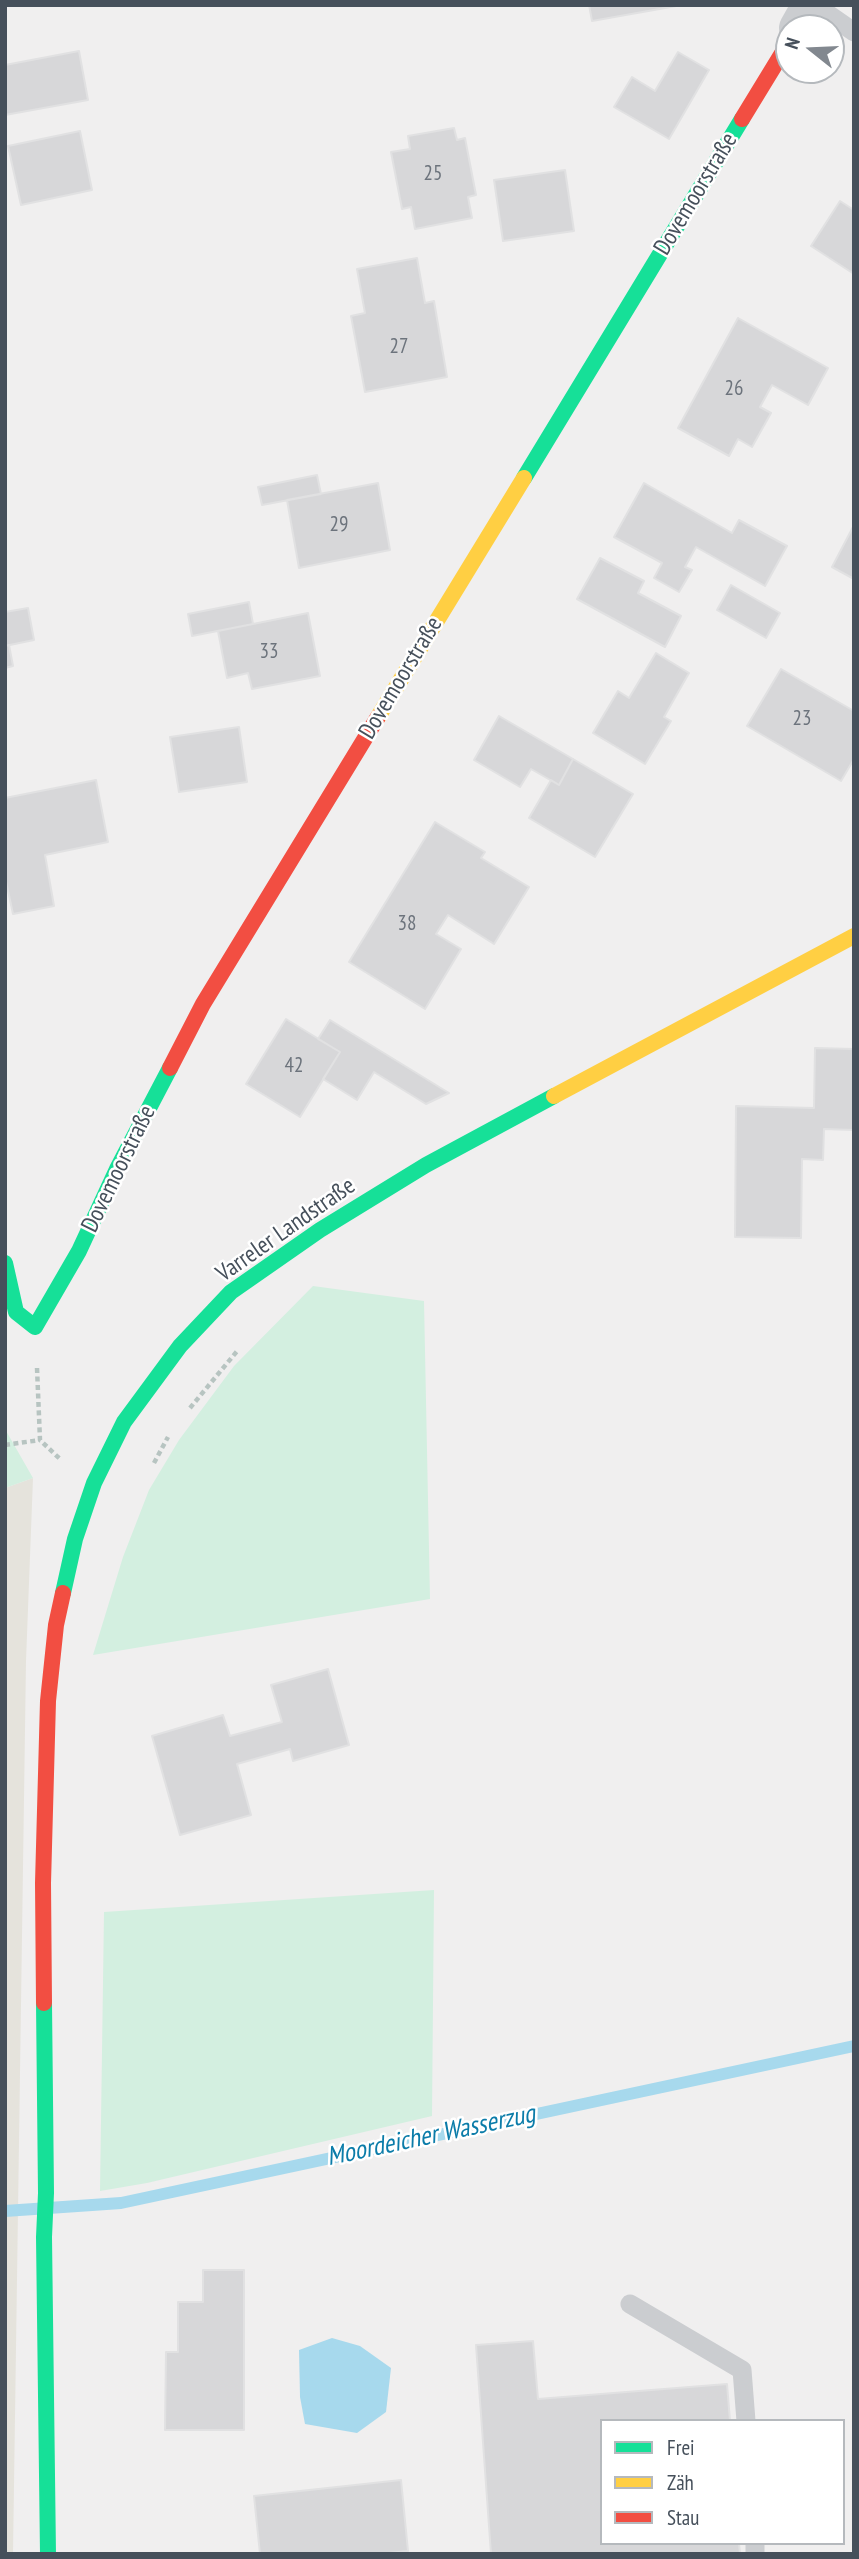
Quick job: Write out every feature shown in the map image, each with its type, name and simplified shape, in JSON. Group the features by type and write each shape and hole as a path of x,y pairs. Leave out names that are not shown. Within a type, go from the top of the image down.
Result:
{"main road":[{"name":"Dovemoorstraße","path":"36,1327 79,1251 117,1169 203,1004 775,65"},
{"name":"Varreler Landstraße","path":"48,2554 43,1883 48,1701 56,1625 75,1539 94,1483 124,1422 180,1346 231,1292 320,1230 426,1165 854,936"},
{"path":"5,1263 16,1312 36,1327"}],"lane":[{"path":"813,5 854,33"},
{"path":"630,2304 742,2370 746,2419"}],"path":[{"path":"36,1327 40,1440 63,1462"},
{"path":"188,1410 246,1340"},
{"path":"152,1467 172,1430"},
{"path":"5,1445 40,1440"}],"shaded area":[{"path":"33,1478 26,1661 13,2554 5,2554 5,1488"}],"green space":[{"path":"313,1286 424,1301 430,1599 93,1655 123,1557 149,1490 179,1440 234,1366"},
{"path":"5,1429 33,1478 5,1488"},
{"path":"434,1890 432,2116 147,2183 100,2191 104,1912"}],"water":[{"path":"332,2338 360,2346 391,2368 386,2412 357,2433 305,2424 300,2397 299,2350"}],"building":[{"path":"589,5 682,5 592,21"},
{"path":"79,51 88,100 5,115 5,65"},
{"path":"678,52 709,70 669,139 614,107 632,77 655,91"},
{"path":"454,128 457,140 465,138 476,195 468,197 472,218 415,229 411,207 402,209 391,152 410,149 408,136"},
{"path":"80,131 92,190 21,205 8,146"},
{"path":"565,170 574,231 503,241 494,180"},
{"path":"840,201 854,210 854,274 811,246"},
{"path":"417,258 425,303 434,301 447,377 365,392 351,316 365,313 357,269"},
{"path":"738,318 828,368 808,405 772,385 760,407 771,413 752,447 738,439 729,456 678,428"},
{"path":"317,475 321,494 262,505 258,487"},
{"path":"378,483 390,550 299,568 287,500"},
{"path":"644,483 732,533 739,520 787,546 765,586 696,547 685,567 692,570 679,592 654,578 662,563 614,537"},
{"path":"854,525 854,579 832,567"},
{"path":"600,558 644,581 638,593 681,616 665,647 577,599"},
{"path":"731,585 780,613 766,638 717,610"},
{"path":"249,602 253,624 192,636 188,614"},
{"path":"28,608 34,640 5,646 5,612"},
{"path":"308,613 320,676 252,689 248,673 227,678 218,631"},
{"path":"9,645 13,666 5,668 5,646"},
{"path":"656,653 689,673 664,717 671,721 645,764 593,733 618,691 629,698"},
{"path":"781,669 854,711 854,759 841,781 747,726"},
{"path":"499,716 573,759 559,785 531,769 520,787 474,760"},
{"path":"239,727 247,782 179,792 170,737"},
{"path":"573,759 633,794 595,857 529,818 551,780 559,785"},
{"path":"96,780 108,842 45,855 54,906 13,914 5,877 5,798"},
{"path":"435,822 485,852 481,858 529,887 494,944 448,915 436,934 461,949 425,1009 349,962"},
{"path":"286,1019 340,1052 300,1117 246,1084"},
{"path":"330,1020 449,1093 426,1104 374,1072 357,1100 323,1079 340,1052 318,1039"},
{"path":"815,1048 854,1049 854,1130 824,1129 823,1160 802,1159 801,1238 735,1237 736,1106 814,1108"},
{"path":"328,1669 349,1745 293,1761 290,1749 237,1764 251,1815 180,1835 152,1736 223,1715 230,1736 282,1722 271,1685"},
{"path":"203,2270 244,2270 244,2430 165,2430 166,2352 178,2352 178,2302 203,2302"},
{"path":"533,2341 538,2399 727,2384 730,2419 600,2419 600,2545 739,2545 740,2554 491,2554 476,2345"},
{"path":"401,2480 408,2551 379,2554 260,2554 254,2496"}],"waterway":[{"name":"Moordeicher Wasserzug","path":"5,2211 121,2203 854,2046"}],"traffic: fast":[{"path":"524,478 742,119"},
{"path":"5,1263 16,1312 35,1327 79,1251 117,1169 170,1068"},
{"path":"63,1593 75,1539 94,1483 124,1422 180,1346 231,1292 320,1230 426,1165 554,1096"},
{"path":"44,2003 48,2554"}],"traffic: slow":[{"path":"378,717 524,478"},
{"path":"554,1096 854,936"}],"traffic: jam":[{"path":"742,119 775,65"},
{"path":"170,1068 203,1004 378,717"},
{"path":"44,2003 43,1883 48,1701 56,1625 63,1593"}]}
